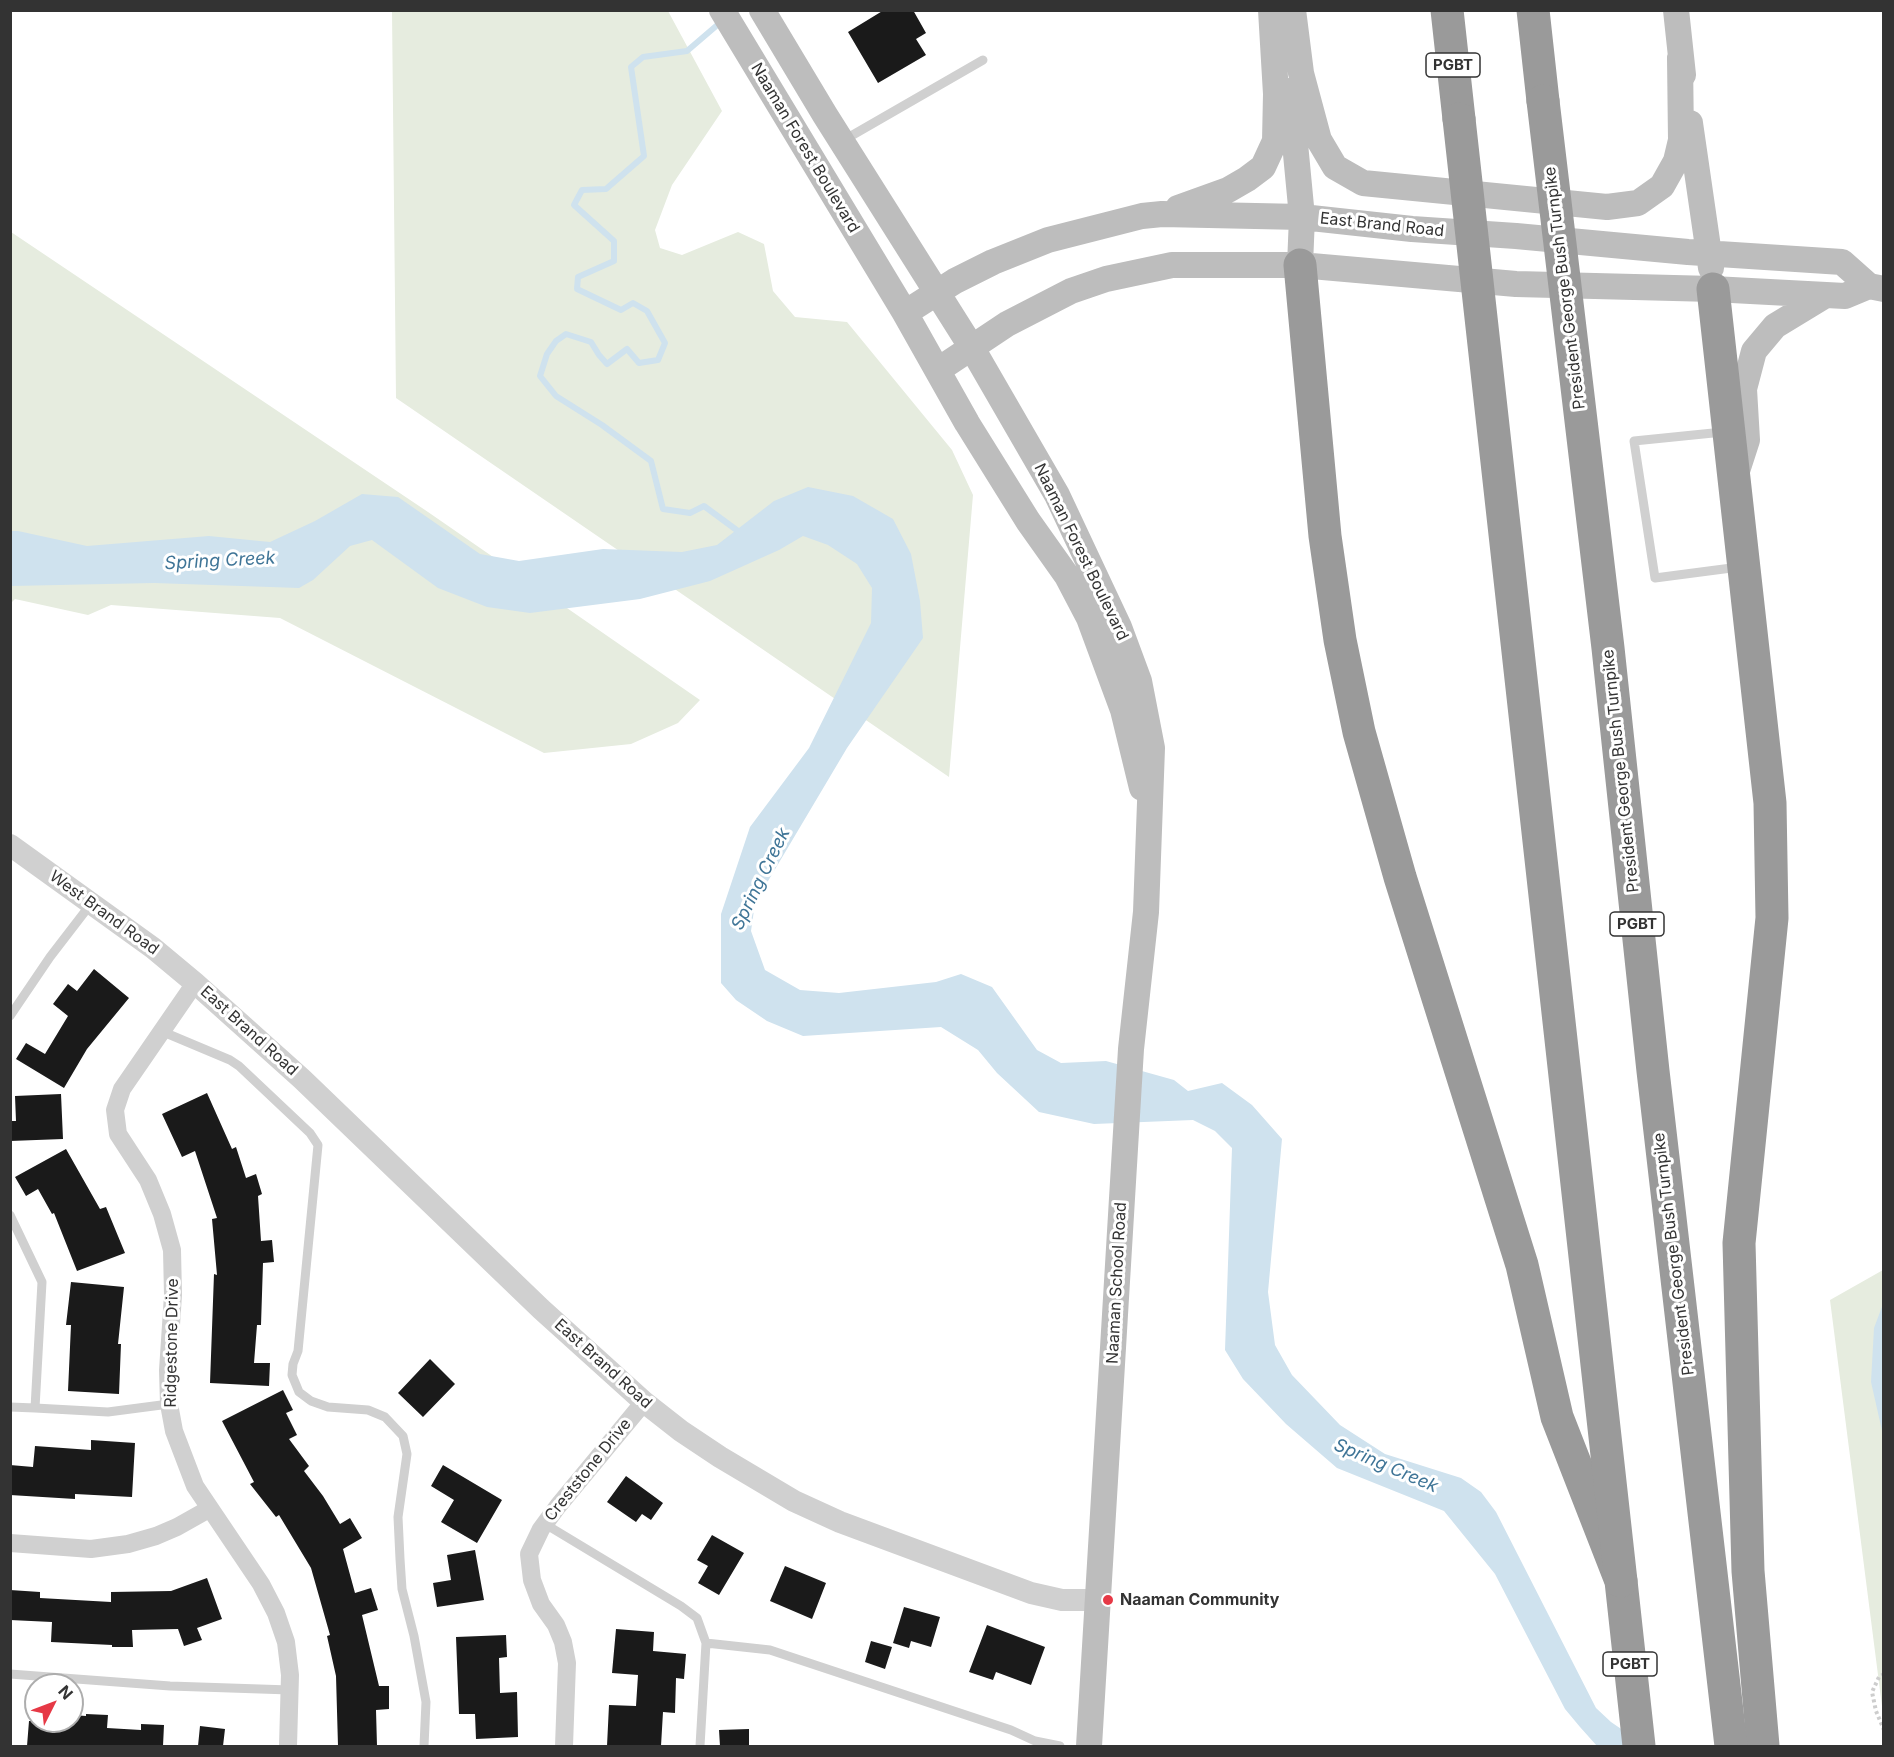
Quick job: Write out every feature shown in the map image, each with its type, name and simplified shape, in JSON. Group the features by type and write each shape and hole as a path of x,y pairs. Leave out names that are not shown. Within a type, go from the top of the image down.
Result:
{"highway":[{"name":"PGBT","path":"1447,10 1639,1746"},
{"name":"President George Bush Turnpike","path":"1533,10 1607,637 1652,1059 1731,1746"},
{"path":"1300,265 1325,537 1340,640 1359,732 1400,877 1522,1265 1557,1417 1621,1581"},
{"path":"1713,289 1770,802 1772,918 1739,1242 1748,1571 1763,1746"}],"main road":[{"name":"Naaman Forest Boulevard","path":"722,10 905,313 967,423 1022,511 1067,576 1089,618 1124,710 1149,820"},
{"name":"Naaman Forest Boulevard","path":"762,10 938,292 1057,495 1119,627 1139,681 1152,748 1149,820"},
{"path":"1162,214 1228,190 1263,167 1275,141 1276,94 1271,10"},
{"path":"1283,10 1302,217 1300,265"},
{"path":"1293,10 1301,73 1319,140 1335,166 1363,183 1607,207 1638,203 1662,186 1676,160 1681,140 1680,58"},
{"path":"1676,10 1680,58 1713,289"},
{"name":"East Brand Road","path":"905,313 993,262 1048,240 1099,226 1162,214 1302,217 1412,229 1842,262 1876,287"},
{"name":"East Brand Road","path":"938,370 1007,324 1071,291 1106,279 1172,265 1300,265 1516,284 1713,289 1826,296 1845,296 1876,287"},
{"path":"1735,477 1747,440 1744,389 1754,351 1775,326 1826,296"},
{"name":"Naaman School Road","path":"1089,1746 1131,1049 1146,912 1149,820"}],"street":[{"name":"West Brand Road","path":"10,845 153,948 195,983"},
{"name":"Ridgestone Drive","path":"195,983 122,1089 115,1110 118,1134 148,1180 162,1214 172,1250 173,1295 168,1371 169,1404 174,1431 183,1460 195,1486 247,1562 276,1613 286,1642 290,1675 288,1746"},
{"name":"East Brand Road","path":"195,983 302,1079 541,1309 644,1402 681,1431 794,1501 840,1522 1031,1593 1062,1600 1098,1600"},
{"name":"Creststone Drive","path":"564,1746 567,1708 565,1652 556,1626 541,1604 532,1580 529,1554 545,1524 644,1402"},
{"path":"10,1543 91,1549 128,1544 177,1527 209,1509"}],"lane":[{"path":"842,141 983,60"},
{"path":"1730,431 1634,441 1655,578 1744,566"},
{"path":"10,1016 50,957 92,903"},
{"path":"161,1031 239,1066 310,1133 318,1144 298,1351 292,1375 299,1392 311,1401 328,1407 368,1410 385,1417 403,1436 407,1454 398,1517 400,1569 402,1589 414,1636 426,1702 424,1746"},
{"path":"10,1215 42,1282 35,1408"},
{"path":"10,1407 108,1412 169,1404"},
{"path":"545,1524 697,1618 706,1643 700,1746"},
{"path":"706,1643 770,1650 1011,1730 1035,1741 1060,1746"},
{"path":"10,1674 170,1686 290,1690"}],"path":[{"path":"1884,1674 1879,1677 1872,1692 1876,1711 1884,1730"}],"shaded area":[{"path":"392,11 668,11 722,111 672,185 655,230 660,248 682,255 738,232 764,244 773,291 795,317 847,322 952,450 973,495 949,777 396,398"},
{"path":"11,232 428,512 700,700 678,723 631,744 544,753 280,618 111,605 88,615 15,599 11,603"},
{"path":"1883,1270 1883,1714 1830,1300"}],"water":[{"name":"Spring Creek","path":"808,487 853,496 893,519 911,554 920,601 923,638 847,748 755,903 751,931 765,970 800,990 839,993 936,982 961,974 992,987 1037,1050 1061,1063 1106,1061 1174,1080 1188,1091 1222,1083 1252,1105 1282,1139 1268,1292 1275,1345 1292,1375 1340,1425 1385,1454 1461,1478 1481,1492 1496,1512 1596,1708 1611,1722 1646,1746 1597,1746 1580,1727 1565,1709 1495,1574 1444,1511 1337,1468 1286,1424 1243,1379 1225,1350 1232,1148 1215,1131 1193,1120 1094,1124 1039,1112 997,1073 978,1050 941,1027 803,1036 767,1021 736,1000 721,983 721,914 750,827 809,748 871,623 872,588 857,564 828,545 803,536 779,550 710,581 640,599 530,613 487,607 438,588 372,540 350,546 313,580 299,588 154,583 11,586 10,531 87,546 209,536 270,542 315,521 362,494 398,497 480,554 519,561 603,549 682,552 717,545 774,501"},
{"path":"1883,1304 1883,1435 1871,1382 1874,1328"}],"building":[{"path":"884,10 913,10 926,33 916,39 926,55 878,83 848,32"},
{"path":"94,969 129,998 87,1049 64,1088 16,1059 26,1043 45,1054 68,1016 53,1004 68,984 77,991"},
{"path":"207,1093 232,1149 236,1147 246,1178 256,1174 262,1194 258,1196 261,1241 272,1240 274,1262 263,1263 261,1325 257,1325 254,1363 270,1363 269,1386 210,1383 214,1274 217,1275 212,1219 217,1218 195,1151 182,1157 162,1114"},
{"path":"61,1094 63,1139 10,1141 10,1121 16,1121 15,1096"},
{"path":"66,1149 100,1209 106,1207 125,1253 77,1271 54,1213 52,1214 38,1189 26,1196 15,1177"},
{"path":"71,1282 124,1287 118,1344 121,1344 119,1394 68,1391 71,1325 66,1325"},
{"path":"430,1359 455,1384 423,1417 398,1393"},
{"path":"283,1390 293,1410 286,1413 297,1435 289,1439 309,1466 304,1471 340,1524 350,1518 362,1538 343,1549 355,1593 371,1588 378,1610 362,1615 379,1686 389,1686 389,1709 376,1710 377,1746 338,1746 336,1676 327,1636 330,1635 311,1568 279,1515 276,1517 250,1484 254,1482 222,1421"},
{"path":"91,1440 135,1443 132,1497 75,1494 75,1499 10,1495 10,1465 33,1467 35,1446 91,1450"},
{"path":"443,1465 502,1500 477,1543 441,1522 454,1500 431,1486"},
{"path":"626,1476 663,1503 651,1520 642,1514 636,1522 607,1502"},
{"path":"712,1535 744,1553 719,1595 698,1583 708,1566 697,1560"},
{"path":"475,1550 484,1600 437,1607 433,1583 451,1580 447,1555"},
{"path":"785,1566 826,1583 812,1619 770,1601"},
{"path":"207,1578 222,1619 197,1628 202,1640 184,1646 178,1629 132,1630 133,1647 112,1647 112,1645 51,1642 52,1622 10,1620 10,1590 40,1592 40,1598 111,1602 111,1592 171,1591"},
{"path":"904,1607 940,1617 931,1647 911,1641 909,1648 893,1643"},
{"path":"987,1625 1045,1647 1031,1685 996,1672 993,1680 969,1672"},
{"path":"616,1629 654,1632 653,1651 686,1654 684,1679 676,1678 675,1713 663,1712 661,1746 607,1746 609,1705 636,1706 638,1675 612,1673"},
{"path":"506,1635 507,1657 499,1658 500,1693 517,1692 518,1737 476,1739 475,1714 459,1714 456,1637"},
{"path":"871,1641 892,1647 885,1669 865,1662"},
{"path":"86,1714 108,1715 107,1728 141,1730 141,1724 164,1725 163,1746 27,1746 28,1733 84,1733 84,1716"},
{"path":"200,1726 225,1729 223,1746 198,1746"},
{"path":"749,1729 749,1746 720,1746 719,1730"}],"waterway":[{"path":"722,21 687,51 643,57 631,67 644,156 606,189 582,190 574,205 614,241 614,261 578,277 577,289 621,310 633,303 647,311 665,343 658,360 639,363 627,349 607,364 591,342 566,334 556,341 547,354 540,376 556,396 602,425 651,461 663,509 690,513 704,506 742,534"}],"place":[{"name":"Naaman Community","path":"1108,1600"}]}
